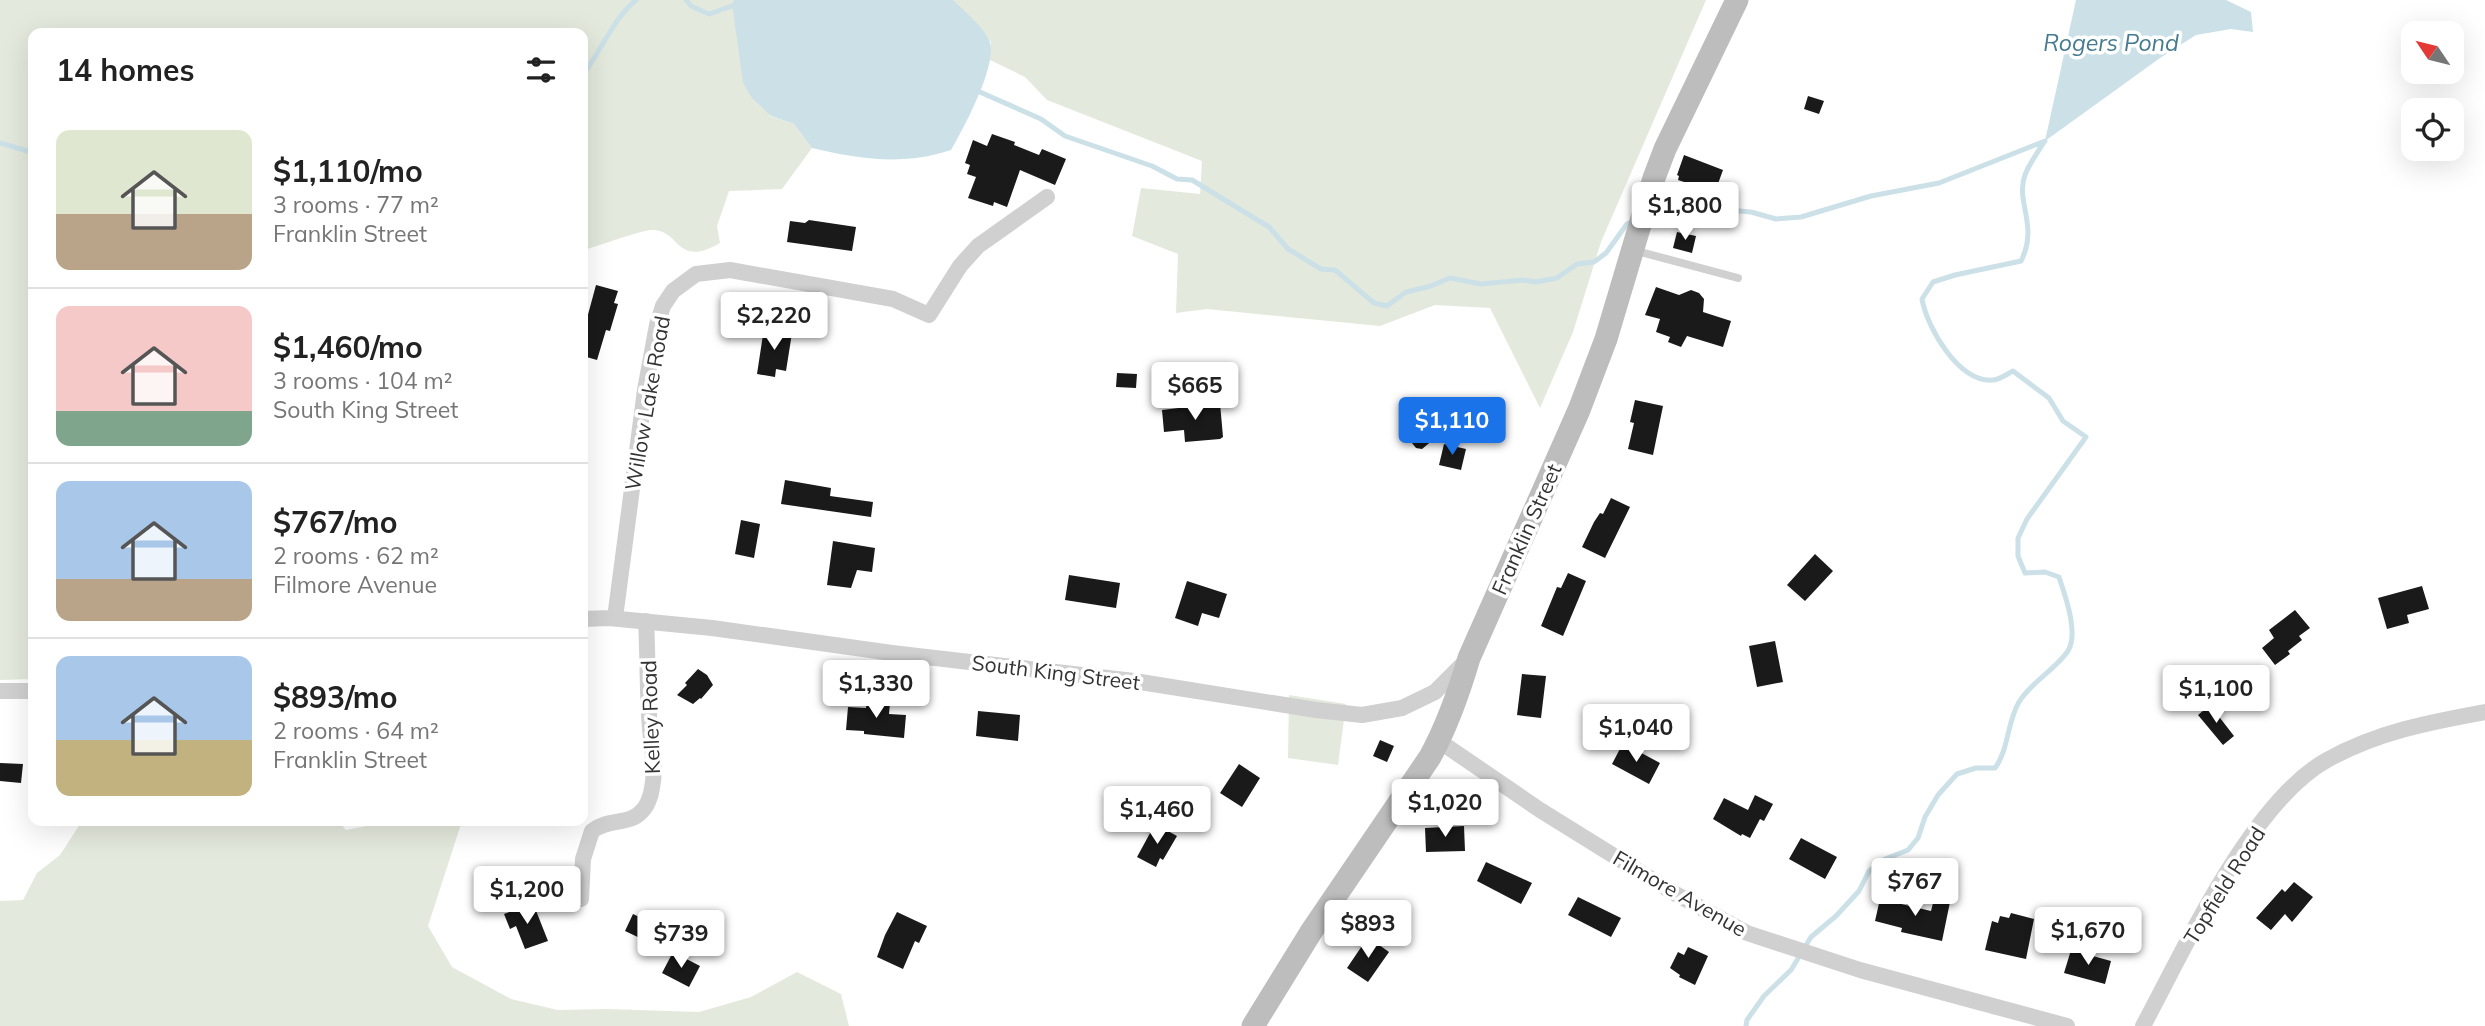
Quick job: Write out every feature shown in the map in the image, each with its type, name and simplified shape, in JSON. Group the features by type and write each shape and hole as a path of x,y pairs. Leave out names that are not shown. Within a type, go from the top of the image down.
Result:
{"main road":[{"name":"Franklin Street","path":"1253,1026 1311,932 1439,741 1457,699 1469,658 1579,410 1606,340 1654,177 1665,149 1737,0"}],"street":[{"name":"Willow Lake Road","path":"615,618 645,390 657,325 663,306 673,291 696,274 730,270 893,299 929,315 960,266 978,246 1046,197"},
{"name":"South King Street","path":"588,619 646,621 1134,681 1362,715 1402,708 1435,692 1469,658"},
{"name":"Kelley Road","path":"581,899 583,859 593,831 608,822 637,816 644,810 652,788 654,756 650,729 646,621"},
{"path":"0,691 28,691"},
{"name":"Topfield Road","path":"2143,1026 2239,853 2296,783 2325,761 2388,732 2485,712"},
{"name":"Filmore Avenue","path":"1439,741 1540,810 1703,910 1747,933 1810,954 2067,1026"}],"lane":[{"path":"1633,250 1738,278"}],"shaded area":[{"path":"0,0 734,0 732,3 770,116 794,124 812,148 782,189 729,191 717,226 720,243 695,252 680,246 661,231 652,230 588,248 588,28 28,28 28,679 0,680"},
{"path":"953,0 1706,0 1601,242 1573,332 1540,408 1490,308 1435,305 1380,326 1207,309 1176,313 1178,254 1132,236 1141,188 1200,194 1202,161 1047,100 1025,77 990,60 991,42"},
{"path":"1289,695 1346,704 1338,765 1288,758"},
{"path":"79,826 342,826 346,830 366,826 460,826 428,926 452,967 511,999 558,1010 699,1012 751,997 797,972 841,994 849,1026 0,1026 0,901 23,900 37,873 60,855"}],"water":[{"path":"734,0 953,0 982,29 989,40 991,50 985,79 951,150 916,158 881,159 812,148 794,124 771,116 752,98 743,83 732,3"},
{"name":"Rogers Pond","path":"2076,0 2226,0 2251,12 2253,32 2231,29 2196,35 2045,141"}],"building":[{"path":"1808,96 1824,101 1819,114 1804,109"},
{"path":"992,134 1039,155 1042,149 1066,159 1055,185 1020,170 1007,207 994,202 993,206 968,198 976,177 967,174 970,165 965,163 973,140 987,146"},
{"path":"1684,155 1723,170 1715,192 1678,180 1677,175"},
{"path":"809,220 856,227 852,251 787,242 790,221 805,223"},
{"path":"1677,232 1696,236 1692,253 1673,248"},
{"path":"596,285 618,291 614,303 618,304 610,331 606,330 597,360 588,357 588,315"},
{"path":"1656,287 1679,295 1691,290 1699,293 1704,299 1703,312 1731,321 1723,347 1687,336 1681,347 1668,342 1670,337 1656,332 1660,319 1645,315"},
{"path":"764,328 792,333 786,371 776,369 775,377 757,374"},
{"path":"1117,373 1137,374 1136,388 1116,387"},
{"path":"1635,400 1663,406 1653,455 1628,449 1634,423 1630,422"},
{"path":"1220,403 1223,437 1220,439 1185,442 1184,430 1164,432 1162,410"},
{"path":"1431,414 1457,420 1422,449 1416,448 1412,443 1418,418 1429,421"},
{"path":"1444,444 1466,449 1461,470 1439,465"},
{"path":"785,480 831,488 830,496 873,502 871,517 781,504"},
{"path":"1611,498 1630,507 1605,558 1582,547 1594,522 1600,513 1603,514"},
{"path":"741,520 760,524 754,558 735,554"},
{"path":"833,541 875,548 872,572 857,570 851,588 827,585"},
{"path":"1815,554 1833,571 1805,601 1787,585"},
{"path":"1568,573 1586,581 1563,636 1541,626 1557,587 1561,588"},
{"path":"1069,575 1120,583 1116,608 1065,600"},
{"path":"1187,581 1227,594 1219,618 1202,613 1198,626 1175,618"},
{"path":"2422,586 2429,609 2407,615 2409,623 2387,629 2378,598"},
{"path":"2295,610 2310,628 2299,636 2302,640 2288,651 2290,654 2275,665 2262,648 2274,638 2269,630"},
{"path":"1775,641 1783,682 1757,687 1749,646"},
{"path":"698,669 707,675 713,685 693,704 677,695"},
{"path":"1522,674 1546,676 1541,718 1517,715"},
{"path":"867,700 890,702 889,714 906,715 904,738 846,730 848,707 866,708"},
{"path":"2210,705 2234,736 2223,745 2198,715"},
{"path":"978,711 1020,715 1018,741 976,736"},
{"path":"1380,740 1394,746 1387,762 1373,756"},
{"path":"1623,743 1660,763 1649,784 1612,764"},
{"path":"0,763 23,764 21,783 0,781"},
{"path":"1239,764 1260,778 1242,807 1220,793"},
{"path":"1755,795 1773,804 1764,821 1760,819 1750,838 1742,834 1741,836 1713,819 1724,798 1748,810"},
{"path":"1155,824 1177,836 1156,867 1137,857"},
{"path":"1464,826 1465,851 1426,852 1425,828"},
{"path":"1801,838 1837,857 1825,879 1789,859"},
{"path":"1486,862 1532,883 1521,904 1477,881"},
{"path":"2294,882 2313,897 2292,922 2285,914 2271,930 2256,918 2282,889 2285,892"},
{"path":"1578,897 1621,918 1611,937 1568,915"},
{"path":"1880,899 1931,911 1934,899 1950,902 1942,941 1901,932 1902,928 1875,921"},
{"path":"533,903 548,941 525,949 516,926 510,929 504,914"},
{"path":"897,912 927,926 919,943 915,941 903,969 877,957"},
{"path":"2011,913 2034,919 2026,959 1985,950 1992,921 1998,923 2000,916 2009,918"},
{"path":"633,914 652,923 644,940 625,931"},
{"path":"1368,937 1389,952 1368,982 1347,968"},
{"path":"1688,947 1708,956 1695,985 1679,977 1680,975 1670,968 1678,952 1684,955"},
{"path":"2071,950 2111,961 2105,984 2064,973"},
{"path":"673,952 700,966 689,987 662,973"}],"waterway":[{"path":"588,69 614,26 636,0"},
{"path":"686,0 691,6 709,14 732,6 738,7"},
{"path":"973,89 1041,119 1065,136 1152,166 1177,179 1192,180 1269,227 1288,249 1321,269 1335,270 1374,303 1387,306 1406,292 1450,278 1481,284 1523,280 1536,282 1557,278 1577,264 1594,262 1606,253 1627,224 1634,221"},
{"path":"1650,214 1659,210 1706,208 1751,212 1776,219 1801,217 1871,196 1939,183 2045,141"},
{"path":"1746,1026 1747,1020 1764,996 1791,970 1811,937 1836,916 1859,891 1869,871 1885,859 1908,850 1918,838 1925,817 1938,795 1957,774 1976,768 1995,768 2000,761 2019,702 2030,688 2063,658 2071,643 2072,624 2059,577 2045,572 2025,573 2018,556 2018,538 2027,519 2086,437 2063,421 2049,398 2013,371 1995,380 1980,379 1968,373 1947,352 1938,338 1922,299 1933,282 2021,261 2028,236 2023,185 2025,175 2044,142"},
{"path":"0,143 28,151"}]}
